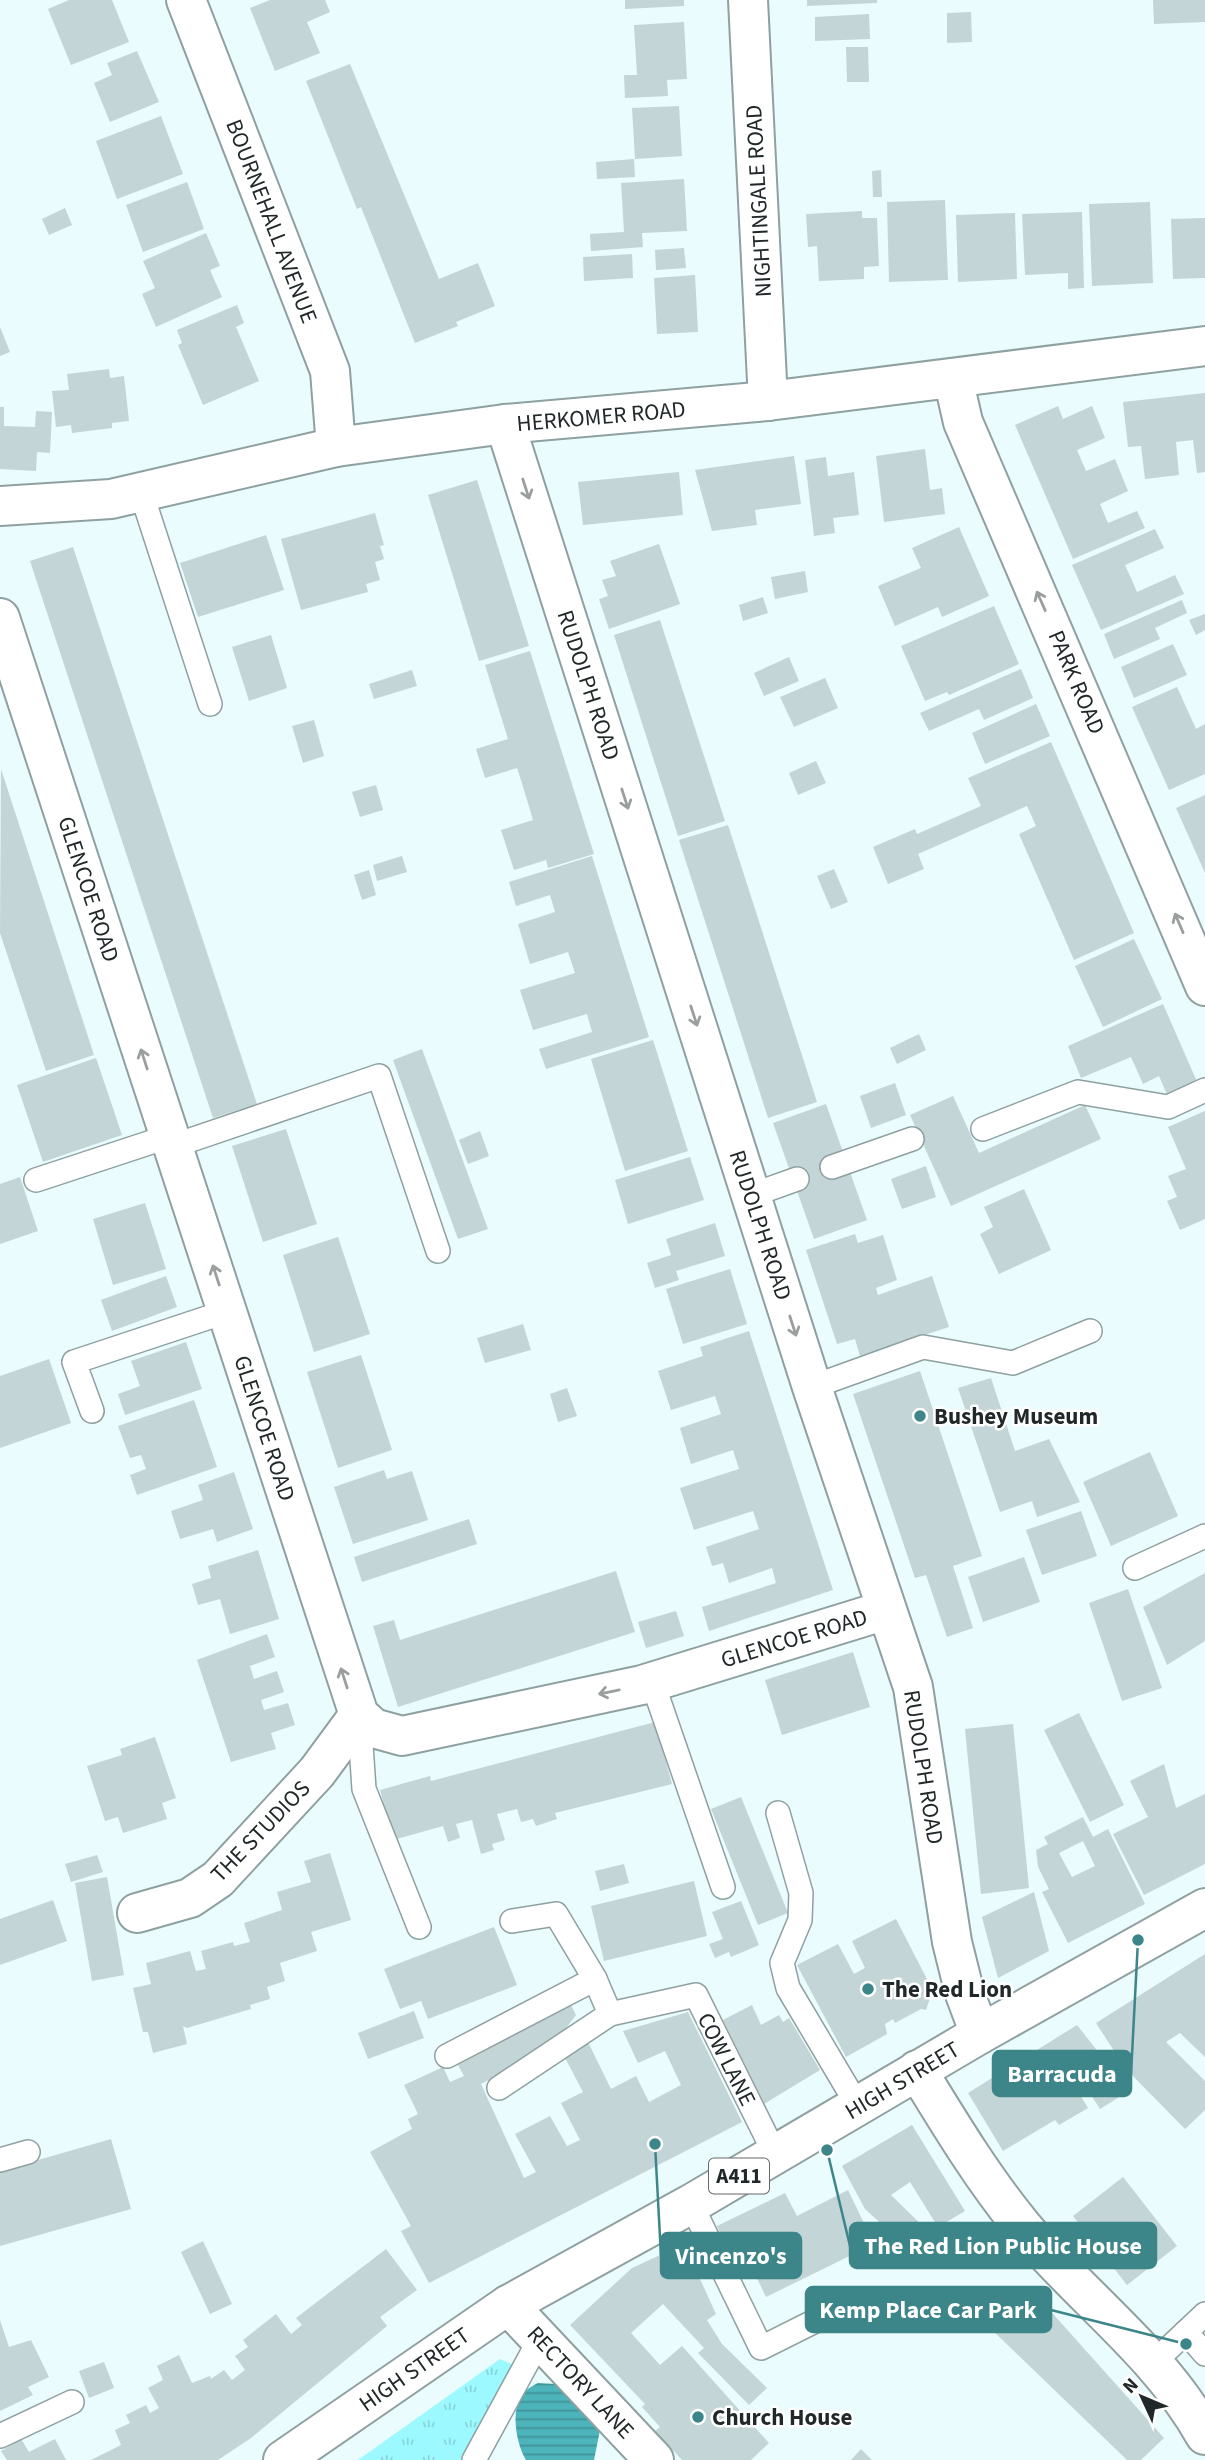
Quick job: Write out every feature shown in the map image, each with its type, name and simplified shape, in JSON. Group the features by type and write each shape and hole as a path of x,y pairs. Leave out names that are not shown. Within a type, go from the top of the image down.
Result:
{"street":[{"name":"BOURNEHALL AVENUE","path":"186,0 330,371 336,447"},
{"name":"NIGHTINGALE ROAD","path":"748,0 768,401"},
{"name":"HERKOMER ROAD","path":"0,506 111,499 336,447 505,424 768,401 1205,346"},
{"name":"PARK ROAD","path":"953,378 963,422 1205,986"},
{"name":"RUDOLPH ROAD","path":"505,424 812,1387 913,1687 952,1942 965,1994 980,2034"},
{"name":"GLENCOE ROAD","path":"0,618 228,1311 349,1695 359,1715 373,1728 402,1736 652,1681 886,1610"},
{"name":"THE STUDIOS","path":"137,1913 190,1898 218,1879 317,1772 359,1715"},
{"name":"HIGH STREET","path":"289,2458 508,2305 691,2204 917,2070 1205,1908"},
{"path":"917,2070 962,2145 1022,2225 1152,2364 1195,2417 1205,2435"},
{"name":"RECTORY LANE","path":"508,2305 654,2460"}],"lane":[{"path":"141,492 210,704"},
{"path":"36,1180 379,1076 438,1251"},
{"path":"983,1129 1078,1092 1168,1107 1205,1090"},
{"path":"832,1167 912,1139"},
{"path":"752,1195 797,1179"},
{"path":"92,1411 75,1362 228,1311"},
{"path":"812,1387 923,1347 1013,1363 1090,1332"},
{"path":"1136,1568 1205,1535"},
{"path":"652,1681 723,1887"},
{"path":"359,1715 364,1789 419,1927"},
{"path":"778,1813 801,1892 800,1920 782,1964 788,1988 858,2106"},
{"path":"499,2088 610,2014 595,1979 556,1914 512,1921"},
{"path":"447,2056 595,1979"},
{"name":"COW LANE","path":"610,2014 696,1995 775,2154"},
{"path":"0,2160 28,2152"},
{"path":"691,2204 761,2348 823,2317"},
{"path":"1152,2364 1205,2314"},
{"path":"1186,2332 1205,2354"},
{"path":"474,2460 540,2339"},
{"path":"0,2436 72,2402"}],"green space":[{"path":"500,2359 513,2365 461,2460 358,2460"}],"shaded area":[{"path":"538,2383 556,2384 601,2425 594,2460 526,2460 517,2436 517,2408 523,2393"}],"building":[{"path":"69,0 112,0 129,42 71,65 48,9"},
{"path":"270,0 325,0 330,12 307,22 320,53 275,71 250,8"},
{"path":"625,0 684,0 684,6 625,9"},
{"path":"807,0 877,0 877,3 807,6"},
{"path":"1153,0 1205,0 1205,22 1154,24"},
{"path":"971,12 972,42 947,43 947,13"},
{"path":"869,14 870,39 815,41 815,17"},
{"path":"684,22 687,79 667,80 668,96 625,98 624,75 637,75 634,25"},
{"path":"846,47 868,47 869,82 847,82"},
{"path":"137,51 159,102 110,122 94,83 112,75 107,63"},
{"path":"350,64 439,279 478,263 495,306 456,322 458,326 415,343 361,207 357,209 306,81"},
{"path":"679,106 682,156 635,159 632,108"},
{"path":"161,116 183,174 117,199 96,141"},
{"path":"634,159 635,177 597,179 596,162"},
{"path":"881,170 882,197 873,197 872,171"},
{"path":"684,179 687,231 642,233 643,247 591,251 590,234 624,232 621,183"},
{"path":"187,182 204,229 143,252 126,205"},
{"path":"945,200 948,280 889,282 887,202"},
{"path":"1150,202 1153,283 1092,286 1089,204"},
{"path":"65,208 72,225 49,235 42,219"},
{"path":"862,211 862,218 877,218 879,266 864,267 864,279 819,281 817,246 808,247 806,214"},
{"path":"1082,212 1084,288 1068,289 1068,273 1025,275 1022,214"},
{"path":"1015,213 1017,279 958,282 956,215"},
{"path":"1205,218 1205,278 1173,279 1171,219"},
{"path":"206,233 220,266 210,270 222,297 156,327 142,294 155,288 143,261"},
{"path":"684,248 686,268 656,270 655,250"},
{"path":"632,254 633,278 584,281 583,257"},
{"path":"695,275 698,332 657,334 654,278"},
{"path":"237,305 244,323 236,327 259,381 203,405 178,345 182,343 177,330"},
{"path":"0,327 10,352 0,356"},
{"path":"109,369 110,378 124,376 129,421 112,423 112,428 72,433 71,425 56,427 52,391 69,390 67,374"},
{"path":"1205,393 1205,472 1197,473 1193,440 1176,442 1179,475 1145,479 1141,446 1128,447 1123,402"},
{"path":"1058,406 1063,419 1092,406 1105,438 1077,450 1086,471 1115,459 1128,491 1100,504 1108,523 1137,511 1145,528 1073,559 1015,425"},
{"path":"0,407 4,407 4,426 35,427 36,411 52,412 50,453 37,452 36,471 0,469"},
{"path":"925,449 930,490 942,488 945,514 884,522 876,456"},
{"path":"794,456 801,504 755,510 757,525 712,531 695,470"},
{"path":"826,457 828,476 854,472 859,515 833,518 835,533 814,536 805,460"},
{"path":"679,472 683,515 583,525 578,482"},
{"path":"477,480 529,646 479,661 428,495"},
{"path":"375,513 384,545 380,546 384,559 375,562 380,580 366,584 368,592 301,610 281,539"},
{"path":"959,527 989,596 942,617 938,607 895,626 878,586 921,568 912,548"},
{"path":"1155,529 1164,548 1125,565 1137,592 1175,575 1184,594 1101,630 1072,565"},
{"path":"266,535 284,590 198,617 180,563"},
{"path":"659,544 680,604 609,629 599,599 608,596 602,580 616,576 610,561"},
{"path":"73,547 257,1104 213,1118 30,561"},
{"path":"805,571 808,592 775,599 771,577"},
{"path":"763,597 768,613 743,621 739,605"},
{"path":"1182,600 1187,613 1155,628 1160,639 1114,659 1104,634"},
{"path":"994,606 1019,664 949,695 947,692 925,701 901,646"},
{"path":"1205,614 1205,630 1196,635 1189,620"},
{"path":"660,620 725,821 678,836 614,635"},
{"path":"271,635 287,688 249,701 232,647"},
{"path":"1173,644 1187,675 1134,698 1121,667"},
{"path":"530,651 594,854 548,868 546,860 514,870 501,830 533,820 520,777 517,768 485,778 476,749 508,739 485,665"},
{"path":"789,657 799,681 764,696 754,673"},
{"path":"1021,669 1033,698 984,720 979,709 929,731 920,713"},
{"path":"412,670 417,686 374,699 369,684"},
{"path":"825,678 838,708 794,727 780,697"},
{"path":"1177,687 1196,729 1205,724 1205,774 1169,790 1132,707"},
{"path":"1036,704 1050,736 985,764 972,733"},
{"path":"314,720 324,756 303,763 292,726"},
{"path":"1051,742 1134,933 1074,960 1019,834 1036,826 1027,806 918,854 924,869 888,884 873,847 915,829 917,834 981,806 968,778"},
{"path":"816,761 826,783 798,795 789,773"},
{"path":"1,769 94,1055 46,1071 0,933"},
{"path":"376,785 383,810 360,817 352,792"},
{"path":"1205,795 1205,873 1176,808"},
{"path":"728,825 817,1102 768,1118 679,840"},
{"path":"402,856 407,872 377,881 373,865"},
{"path":"592,856 649,1037 546,1069 539,1049 592,1032 587,1014 533,1030 520,990 575,973 568,952 530,964 518,924 555,912 550,895 516,906 509,882"},
{"path":"834,869 848,902 831,909 817,876"},
{"path":"369,870 376,895 362,900 354,875"},
{"path":"1134,939 1162,999 1103,1027 1075,966"},
{"path":"1163,1004 1198,1084 1168,1097 1159,1076 1143,1084 1131,1057 1081,1078 1068,1046"},
{"path":"919,1034 926,1050 897,1064 890,1048"},
{"path":"653,1040 688,1151 625,1171 591,1059"},
{"path":"422,1049 488,1229 458,1239 393,1060"},
{"path":"96,1058 122,1135 43,1162 17,1085"},
{"path":"895,1083 906,1115 871,1128 860,1096"},
{"path":"953,1096 979,1153 1085,1105 1101,1139 951,1206 910,1115"},
{"path":"826,1104 867,1220 814,1239 773,1123"},
{"path":"1205,1111 1205,1219 1180,1230 1167,1201 1177,1197 1168,1176 1186,1169 1168,1127"},
{"path":"286,1129 317,1224 263,1242 232,1146"},
{"path":"480,1131 489,1156 468,1164 459,1140"},
{"path":"690,1157 704,1200 628,1224 615,1180"},
{"path":"926,1166 936,1197 902,1209 891,1179"},
{"path":"20,1177 38,1231 0,1244 0,1184"},
{"path":"1024,1189 1051,1250 999,1274 980,1234 993,1227 984,1207"},
{"path":"145,1203 166,1269 113,1285 93,1219"},
{"path":"715,1223 725,1256 676,1271 679,1280 655,1288 647,1263 671,1255 666,1239"},
{"path":"855,1234 858,1243 883,1235 897,1280 876,1288 878,1295 932,1276 949,1327 860,1356 855,1339 837,1344 806,1250"},
{"path":"338,1237 370,1334 314,1352 283,1255"},
{"path":"730,1269 747,1324 683,1344 666,1289"},
{"path":"166,1276 177,1307 112,1331 101,1300"},
{"path":"523,1324 531,1350 485,1363 477,1338"},
{"path":"749,1331 833,1590 709,1631 702,1607 776,1583 772,1568 729,1583 723,1563 712,1566 706,1547 759,1529 753,1511 694,1530 680,1488 739,1469 733,1450 691,1464 680,1428 721,1414 715,1396 671,1410 658,1371 703,1356 700,1347"},
{"path":"186,1342 202,1389 125,1415 118,1394 140,1386 131,1361"},
{"path":"361,1355 392,1450 338,1468 307,1372"},
{"path":"49,1359 71,1423 0,1448 0,1376"},
{"path":"920,1371 982,1556 953,1566 973,1628 947,1637 926,1575 915,1578 853,1394"},
{"path":"991,1378 1015,1451 1049,1439 1080,1502 1037,1517 1032,1501 1000,1512 958,1388"},
{"path":"567,1388 577,1416 558,1422 550,1394"},
{"path":"194,1400 217,1467 137,1495 130,1475 146,1469 141,1455 130,1458 118,1426"},
{"path":"1150,1452 1178,1516 1111,1546 1083,1482"},
{"path":"384,1470 387,1479 412,1471 428,1520 353,1544 334,1487"},
{"path":"234,1472 253,1529 217,1542 213,1529 180,1539 171,1511 203,1500 198,1485"},
{"path":"1081,1511 1097,1556 1042,1575 1026,1530"},
{"path":"469,1519 477,1544 362,1582 354,1557"},
{"path":"258,1550 279,1619 230,1634 220,1599 198,1605 192,1584 211,1578 208,1566"},
{"path":"1024,1557 1040,1602 983,1622 968,1577"},
{"path":"616,1571 635,1632 398,1707 373,1626 394,1620 400,1640"},
{"path":"1205,1573 1205,1641 1167,1665 1143,1607"},
{"path":"1128,1589 1162,1688 1122,1701 1089,1603"},
{"path":"676,1611 684,1636 646,1648 638,1622"},
{"path":"267,1634 275,1657 250,1666 254,1679 277,1671 284,1692 261,1700 264,1710 288,1703 295,1725 271,1733 276,1749 231,1762 197,1660"},
{"path":"853,1652 870,1707 782,1735 765,1680"},
{"path":"1079,1713 1124,1805 1090,1822 1044,1730"},
{"path":"655,1722 672,1784 555,1813 557,1819 536,1826 533,1819 521,1822 517,1809 497,1814 505,1840 492,1844 494,1850 481,1854 472,1820 456,1824 460,1838 448,1842 443,1826 393,1840 380,1790 430,1776 431,1781"},
{"path":"1013,1724 1029,1888 981,1894 965,1729"},
{"path":"155,1737 176,1798 162,1803 167,1819 123,1833 118,1817 105,1821 87,1766 122,1755 120,1749"},
{"path":"1164,1764 1176,1808 1205,1794 1205,1864 1144,1895 1113,1834 1148,1817 1130,1781"},
{"path":"741,1797 788,1913 758,1925 711,1809"},
{"path":"1083,1817 1093,1837 1108,1829 1145,1904 1068,1943 1042,1892 1049,1889 1038,1867 1036,1850 1048,1844 1044,1837","holes":["1083,1841 1095,1866 1072,1877 1059,1853"]},
{"path":"330,1853 351,1920 311,1932 317,1951 280,1963 285,1981 267,1987 270,1999 250,2005 251,2009 187,2028 183,2026 187,2044 153,2053 148,2032 143,2032 133,1988 151,1984 146,1963 190,1951 196,1971 206,1969 201,1951 233,1942 234,1946 250,1942 244,1923 282,1910 277,1892 311,1882 304,1861"},
{"path":"97,1855 103,1872 71,1882 65,1864"},
{"path":"624,1864 629,1883 600,1891 595,1871"},
{"path":"107,1877 124,1975 92,1981 75,1883"},
{"path":"694,1881 707,1936 604,1961 591,1906"},
{"path":"1034,1892 1049,1951 998,1978 982,1917"},
{"path":"53,1900 67,1941 0,1965 0,1919"},
{"path":"741,1901 759,1945 731,1957 729,1952 715,1958 709,1944 723,1939 712,1912"},
{"name":"The Red Lion","path":"896,1919 929,1983 925,1996 930,1998 926,2010 921,2009 895,2023 893,2019 885,2024 887,2034 846,2057 797,1965 838,1944 854,1974 865,1968 852,1941"},
{"path":"494,1927 517,1985 428,2019 421,2001 400,2009 384,1969"},
{"path":"1205,1954 1205,2057 1180,2033 1166,2042 1205,2081 1205,2110 1185,2129 1125,2068 1096,2023"},
{"path":"571,2005 576,2015 553,2045 481,2084 524,2178 536,2172 515,2134 550,2116 567,2146 580,2140 561,2103 583,2092 563,2054 588,2042 611,2089 636,2076 649,2102 681,2085 665,2051 638,2063 623,2031 688,2012 742,2122 429,2283 401,2231 411,2226 370,2152 412,2129 408,2119 418,2114 404,2085 443,2067 450,2082 464,2076 458,2065"},
{"path":"752,2005 761,2025 779,2015 783,2022 789,2018 820,2070 764,2104 723,2020"},
{"path":"414,2011 424,2038 368,2059 358,2033"},
{"path":"1077,2025 1129,2091 1100,2109 1075,2070 1068,2075 1088,2108 1059,2125 1055,2120 1003,2151 968,2093"},
{"path":"912,2125 965,2211 938,2227 910,2182 891,2195 940,2243 919,2258 865,2209 842,2166"},
{"path":"111,2139 131,2209 0,2246 0,2171"},
{"path":"1123,2177 1177,2246 1127,2285 1073,2216"},
{"path":"848,2190 874,2244 766,2297 753,2270 741,2276 717,2226 785,2193 797,2216"},
{"path":"203,2241 232,2304 210,2314 181,2252"},
{"path":"684,2244 716,2314 707,2320 722,2344 767,2388 749,2405 698,2353 704,2348 663,2304 631,2333 660,2365 682,2346 769,2443 751,2460 682,2460 655,2431 660,2427 642,2407 645,2404 570,2325 632,2268"},
{"path":"386,2249 417,2290 380,2317 387,2326 251,2438 218,2460 91,2460 121,2445 115,2430 130,2423 126,2415 146,2405 150,2413 159,2408 148,2388 163,2380 157,2366 179,2355 192,2383 210,2376 211,2379 224,2370 232,2380 245,2370 235,2356 248,2347 243,2340 276,2314 291,2334 302,2325 296,2318"},
{"path":"1029,2287 1164,2438 1141,2460 1127,2460 988,2326"},
{"path":"0,2320 9,2347 31,2340 49,2377 28,2387 33,2395 0,2411"},
{"path":"104,2362 114,2388 89,2398 79,2371"},
{"path":"21,2439 29,2452 55,2439 66,2460 7,2460 1,2451"},
{"path":"861,2449 872,2460 851,2460"}],"place":[{"name":"Bushey Museum","path":"920,1416"},
{"name":"Barracuda","path":"1138,1940"},
{"name":"The Red Lion","path":"868,1989"},
{"name":"Vincenzo's","path":"655,2144"},
{"name":"The Red Lion Public House","path":"827,2150"},
{"name":"Kemp Place Car Park","path":"1186,2344"},
{"name":"Church House","path":"698,2417"}]}
